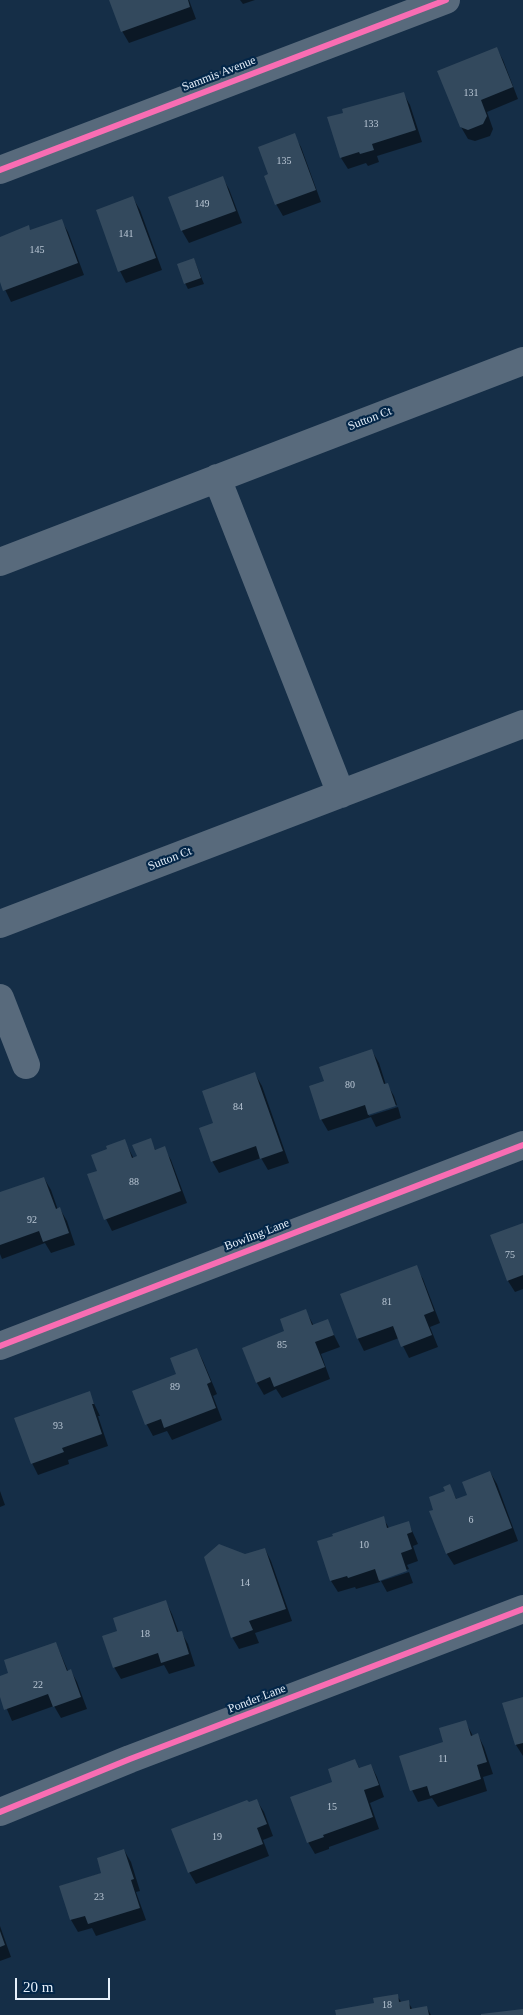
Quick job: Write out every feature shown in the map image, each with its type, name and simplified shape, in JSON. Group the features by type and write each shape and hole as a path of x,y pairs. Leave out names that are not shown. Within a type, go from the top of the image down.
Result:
{"street":[{"name":"Sammis Avenue","path":"0,170 446,0"},
{"name":"Sutton Ct","path":"0,562 523,361"},
{"path":"217,478 341,794"},
{"name":"Sutton Ct","path":"0,924 523,724"},
{"path":"0,998 26,1065"},
{"name":"Bowling Lane","path":"0,1346 523,1145"},
{"name":"Ponder Lane","path":"0,1812 130,1759 523,1609"}],"building":[{"path":"109,0 188,0 190,7 121,32"},
{"path":"497,47 513,87 481,100 487,116 483,124 468,130 460,127 437,71"},
{"path":"404,92 416,130 372,144 374,150 340,158 327,117 343,113 342,109"},
{"path":"295,133 316,190 275,205 264,176 268,174 258,147"},
{"path":"223,176 236,211 181,231 168,197"},
{"path":"133,196 156,258 118,272 96,210"},
{"path":"62,219 78,263 3,291 0,282 0,237 29,225 30,230"},
{"path":"194,258 201,278 184,284 177,264"},
{"path":"372,1049 384,1084 388,1083 396,1106 368,1115 365,1105 320,1120 309,1086 324,1081 319,1067"},
{"path":"255,1072 283,1151 260,1159 256,1146 211,1162 199,1128 213,1123 202,1091"},
{"path":"151,1138 155,1150 165,1146 181,1191 104,1220 87,1174 97,1171 91,1155 107,1149 106,1146 125,1139 132,1158 137,1156 132,1145"},
{"path":"44,1177 56,1209 60,1207 69,1233 43,1242 39,1231 0,1245 0,1192"},
{"path":"523,1223 523,1275 507,1281 490,1235"},
{"path":"417,1265 434,1311 424,1315 432,1335 401,1347 393,1326 357,1339 340,1294"},
{"path":"306,1309 312,1325 328,1319 334,1335 315,1342 325,1367 274,1387 270,1377 256,1383 242,1348 284,1331 280,1319"},
{"path":"197,1348 211,1382 207,1384 216,1408 164,1428 161,1419 145,1425 132,1391 176,1374 170,1358"},
{"path":"90,1391 94,1404 92,1404 102,1434 62,1448 64,1452 31,1464 14,1418"},
{"path":"490,1471 512,1528 446,1554 429,1511 433,1510 429,1497 445,1491 443,1487 450,1484 456,1499 467,1495 462,1482"},
{"path":"384,1516 387,1528 409,1521 412,1532 407,1534 412,1549 401,1553 407,1571 379,1581 375,1569 348,1578 347,1576 330,1581 317,1541"},
{"path":"219,1544 245,1554 265,1548 286,1609 249,1621 253,1630 231,1638 204,1557"},
{"path":"166,1600 177,1632 182,1631 189,1654 161,1663 158,1653 113,1668 102,1636 117,1631 113,1618"},
{"path":"56,1642 67,1671 71,1669 81,1697 53,1707 48,1694 4,1710 0,1697 0,1676 8,1673 4,1660"},
{"path":"523,1697 523,1743 515,1745 502,1703"},
{"path":"466,1720 471,1736 478,1733 487,1762 477,1765 481,1779 430,1796 427,1786 410,1791 399,1756 443,1742 439,1728"},
{"path":"355,1759 359,1768 371,1764 379,1785 364,1790 373,1817 323,1835 324,1837 307,1843 290,1797 332,1782 328,1769"},
{"path":"257,1799 267,1824 257,1828 263,1844 188,1873 171,1829 247,1800 249,1802"},
{"path":"124,1849 134,1879 131,1880 140,1908 88,1924 85,1916 70,1920 59,1886 101,1873 97,1858"},
{"path":"0,1931 5,1945 0,1947"},
{"path":"398,1994 399,2002 409,2000 410,2009 427,2006 429,2015 336,2015 335,2010 374,2003 373,1998"},
{"path":"523,2009 523,2015 481,2015 481,2014"}],"cycle path":[{"path":"0,170 446,0"},
{"path":"0,1346 523,1145"},
{"path":"0,1812 130,1759 523,1609"}]}
